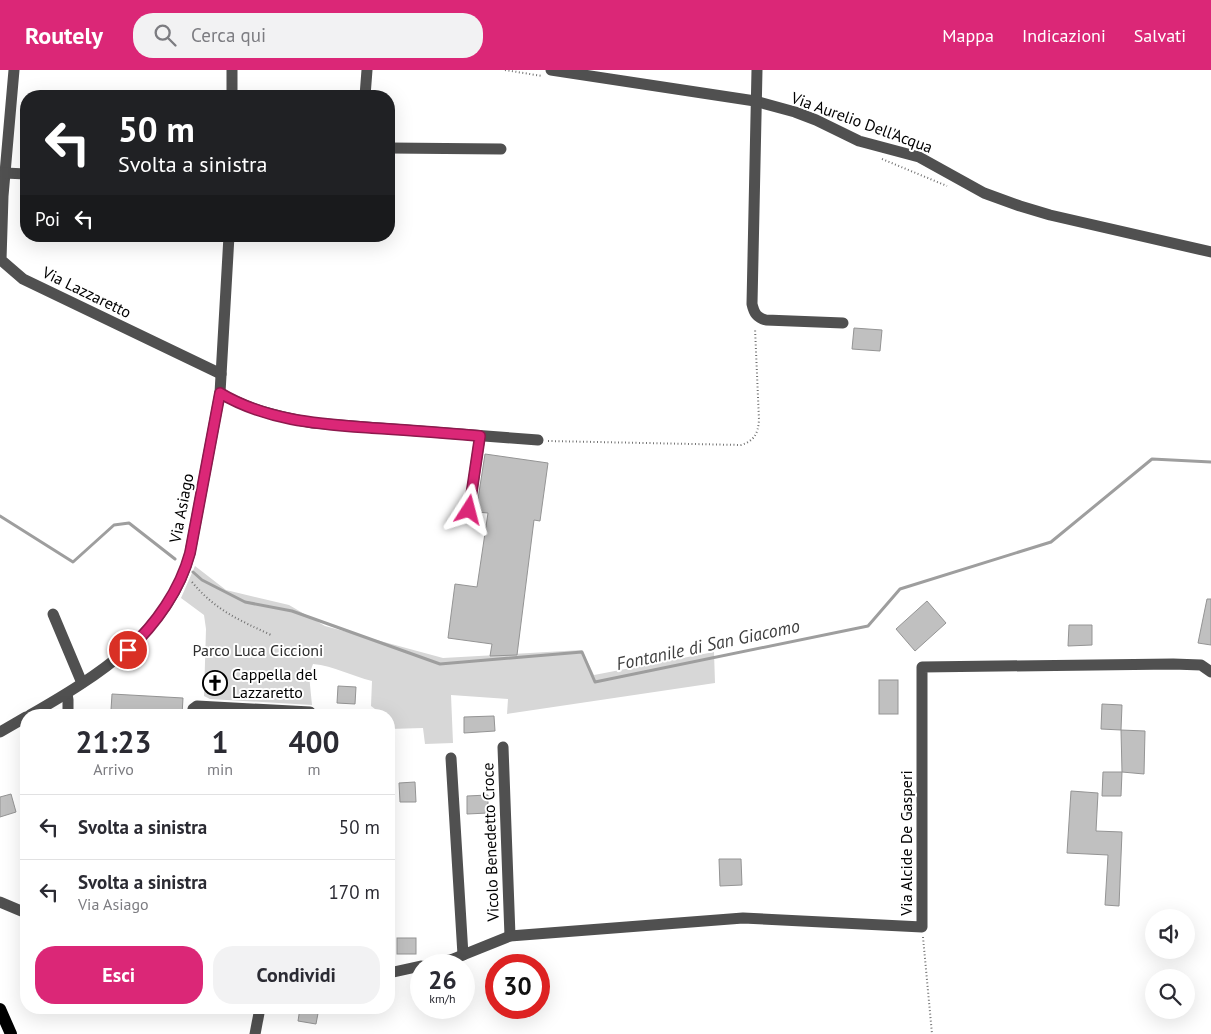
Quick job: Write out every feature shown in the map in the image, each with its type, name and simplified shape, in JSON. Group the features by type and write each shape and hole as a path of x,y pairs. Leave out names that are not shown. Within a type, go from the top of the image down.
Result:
{"main road":[{"path":"0,1009 11,1034"}],"street":[{"name":"Via Lazzaretto","path":"14,70 6,108 1,260 23,279 221,374"},
{"path":"232,70 232,90"},
{"path":"365,90 367,70"},
{"path":"757,70 752,304 754,313 766,320 843,323"},
{"name":"Via Aurelio Dell'Acqua","path":"547,73 755,101 809,118 859,141 919,156 984,193 1020,206 1050,215 1211,252"},
{"path":"395,148 501,149"},
{"path":"5,173 20,174"},
{"name":"Via Asiago","path":"41,709 67,694 118,659 137,641 167,603 184,572 190,553 220,393 229,242"},
{"path":"220,393 251,409 278,417 313,423 538,440"},
{"path":"469,510 480,436"},
{"path":"53,614 82,683"},
{"name":"Via Alcide De Gasperi","path":"465,954 510,936 743,918 922,927 922,668 1173,664 1201,665 1211,672"},
{"path":"67,694 68,709"},
{"path":"193,709 197,706 254,709"},
{"path":"0,732 20,720"},
{"name":"Vicolo Benedetto Croce","path":"503,747 510,936"},
{"path":"451,758 463,954"},
{"path":"0,902 20,910"},
{"path":"395,972 410,968"},
{"path":"255,1034 259,1014"}],"path":[{"path":"505,70 547,73"},
{"path":"875,156 947,186"},
{"path":"538,440 741,445 748,443 755,438 759,430 760,420 754,313"},
{"path":"184,572 218,608 239,620 271,634"},
{"path":"922,927 932,1034"}],"green space":[{"name":"Parco Luca Ciccioni","path":"195,566 226,590 289,605 325,626 443,658 582,650 594,675 714,652 715,683 507,714 508,699 451,695 453,743 425,744 423,728 395,729 395,709 375,709 371,706 372,681 321,665 313,664 309,675 312,705 210,699 204,696 206,629 204,615 181,598"}],"building":[{"path":"854,328 882,330 880,351 852,349"},
{"path":"485,454 548,463 540,521 534,520 517,655 490,656 492,644 448,638 455,584 477,587 488,513 476,512"},
{"path":"1207,599 1211,599 1211,645 1198,643"},
{"path":"927,601 946,623 915,651 896,629"},
{"path":"1069,625 1092,625 1092,645 1068,646"},
{"name":"Cappella del Lazzaretto","path":"207,677 223,678 222,690 207,689"},
{"path":"879,680 898,680 898,714 879,714"},
{"path":"338,686 356,687 355,704 337,703"},
{"path":"112,694 183,698 182,709 111,709"},
{"path":"1102,704 1122,705 1121,730 1101,729"},
{"path":"494,716 495,731 464,733 464,717"},
{"path":"1121,730 1145,731 1144,774 1122,772"},
{"path":"1103,772 1122,772 1121,796 1102,796"},
{"path":"415,782 416,802 400,802 399,783"},
{"path":"1071,791 1098,793 1096,831 1122,832 1119,906 1105,905 1108,855 1067,853"},
{"path":"11,794 16,812 0,817 0,797"},
{"path":"488,795 488,813 467,814 467,796"},
{"path":"719,859 741,859 742,885 720,886"},
{"path":"397,938 416,938 416,954 397,954"},
{"path":"299,1014 318,1014 316,1024 298,1021"}],"waterway":[{"name":"Fontanile di San Giacomo","path":"193,572 202,580 245,602 292,611 440,664 582,652 595,682 868,626 900,589 1051,542 1152,459 1211,462"},
{"name":"Fontanile di San Giacomo","path":"0,516 73,562 114,525 129,523 175,559"}],"place":[{"name":"Cappella del Lazzaretto","path":"215,683"}],"route":[{"path":"128,650 154,621 182,578 190,553 220,393 251,409 278,417 313,423 480,436 469,510"}]}
